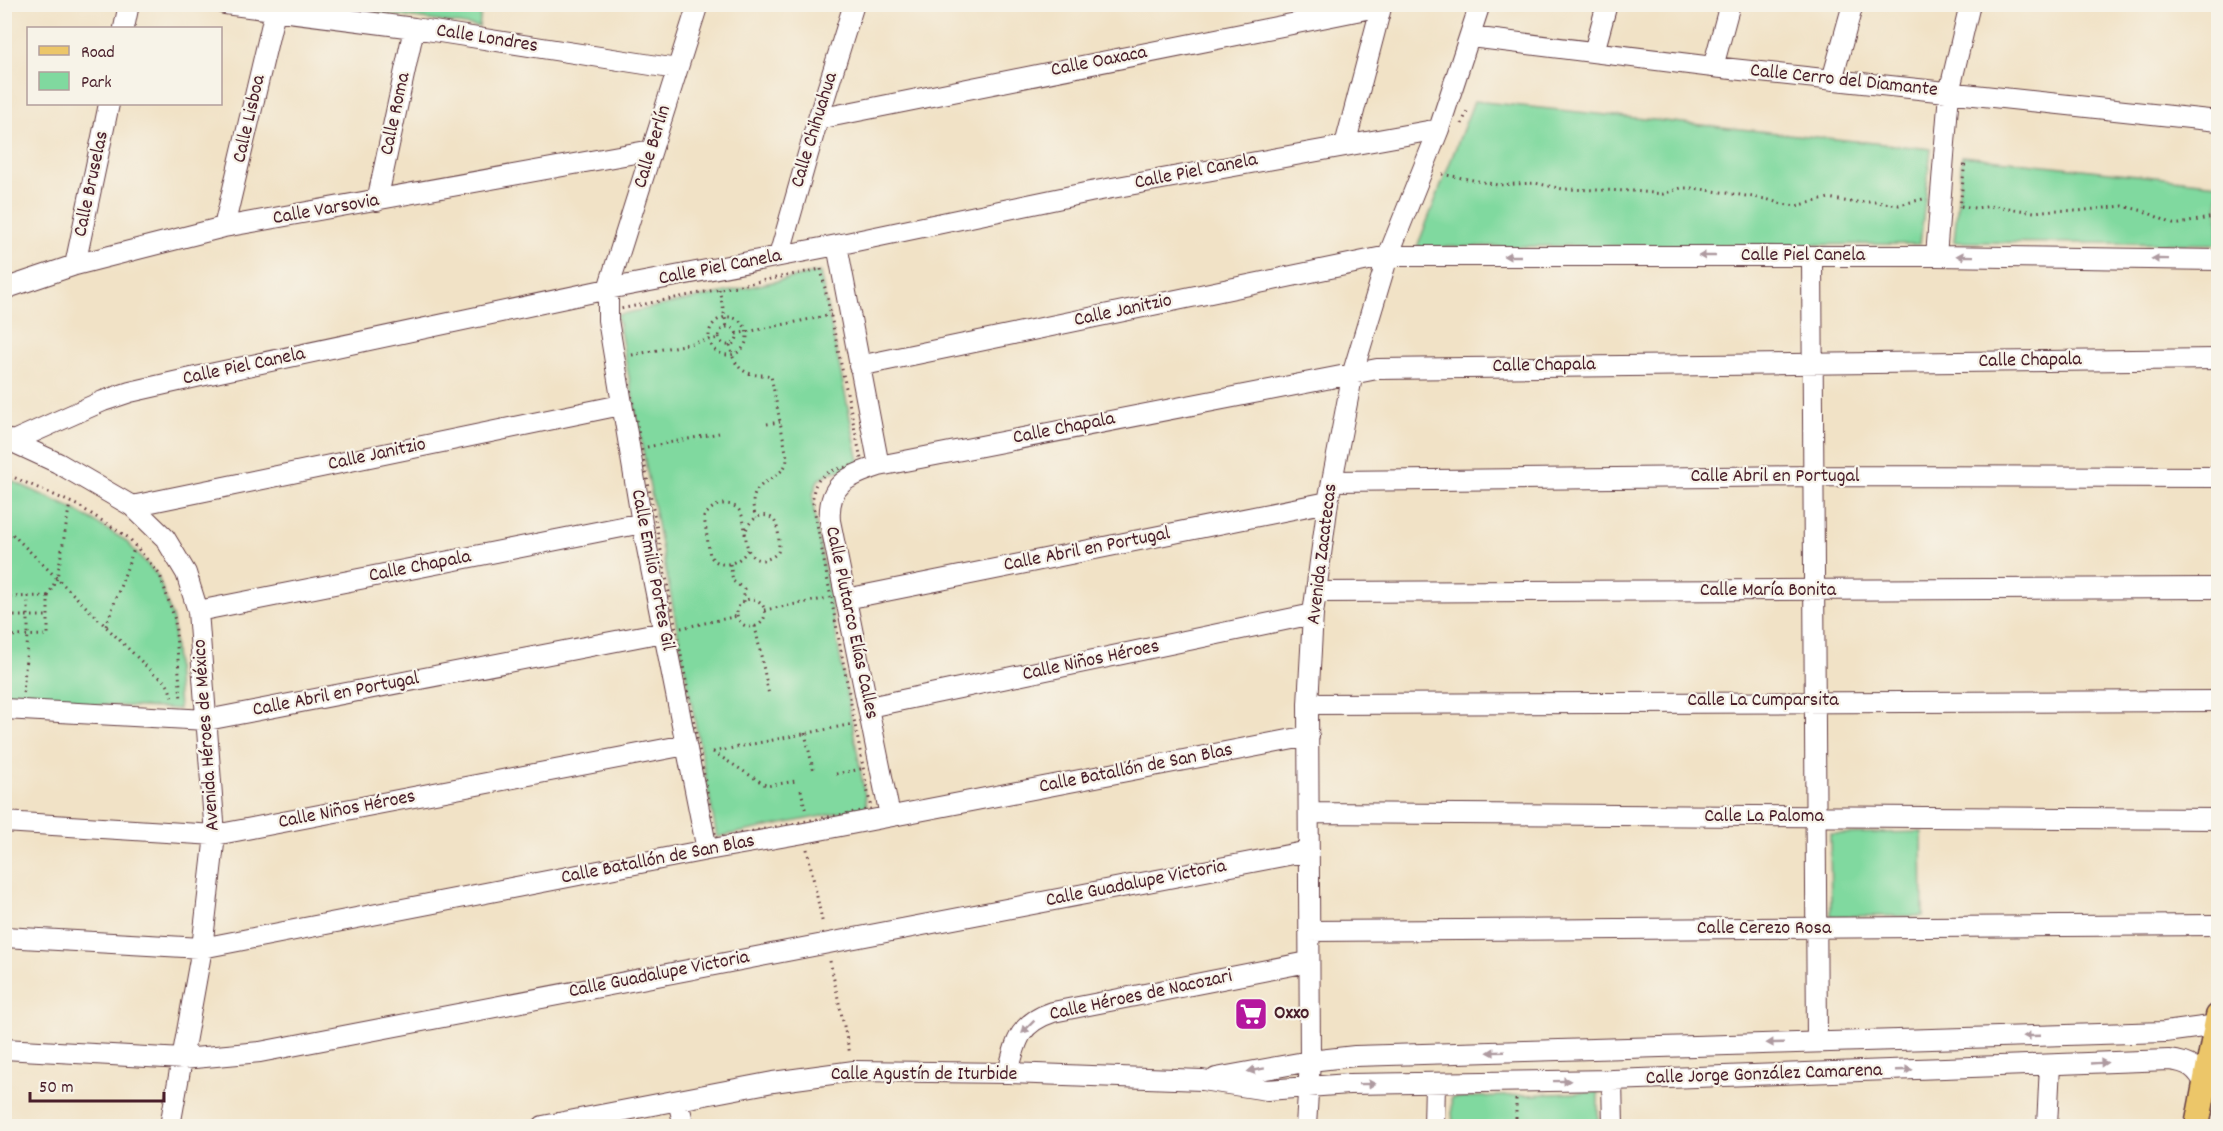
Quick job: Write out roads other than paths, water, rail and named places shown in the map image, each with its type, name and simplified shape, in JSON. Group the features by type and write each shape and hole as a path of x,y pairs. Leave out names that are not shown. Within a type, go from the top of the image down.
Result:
{"main road":[{"path":"2197,1126 2218,1022"}],"street":[{"path":"124,27 129,4"},
{"name":"Calle Londres","path":"225,4 414,28 677,69"},
{"name":"Calle Berlín","path":"609,289 698,4"},
{"name":"Calle Chihuahua","path":"779,256 854,4"},
{"name":"Avenida Zacatecas","path":"1306,1126 1310,1061 1308,704 1313,614 1328,502 1353,372 1388,256 1439,129 1480,4"},
{"path":"1594,52 1607,4"},
{"path":"1713,67 1730,4"},
{"path":"1833,80 1853,4"},
{"path":"1936,256 1949,93 1970,4"},
{"path":"1345,144 1382,5"},
{"name":"Calle Oaxaca","path":"818,119 1382,5"},
{"name":"Calle Lisboa","path":"224,227 275,11"},
{"name":"Calle Roma","path":"377,201 414,28"},
{"name":"Calle Cerro del Diamante","path":"1471,37 1713,67 2218,121"},
{"name":"Calle Bruselas","path":"75,265 109,105"},
{"name":"Calle Piel Canela","path":"8,440 76,411 130,392 609,289 837,245 1090,192 1345,144 1439,129"},
{"name":"Calle Varsovia","path":"4,289 75,265 224,227 652,150"},
{"path":"837,245 879,466"},
{"name":"Calle Piel Canela","path":"1388,256 1936,256 2218,260"},
{"name":"Calle Janitzio","path":"859,366 1388,256"},
{"path":"1812,257 1817,1042"},
{"name":"Calle Emilio Portes Gil","path":"609,289 608,320 621,405 642,523 670,631 693,750 707,850"},
{"name":"Calle Chapala","path":"879,466 1353,372 1396,367 2218,359"},
{"name":"Calle Janitzio","path":"132,507 621,405"},
{"name":"Avenida Héroes de México","path":"8,440 58,463 132,507 165,538 186,573 198,611 215,835 202,948 170,1126"},
{"name":"Calle Plutarco Elías Calles","path":"879,466 855,474 841,483 832,495 829,509 838,598 869,707 890,816"},
{"name":"Calle Abril en Portugal","path":"1332,481 1814,476 2218,477"},
{"name":"Calle Abril en Portugal","path":"838,598 1328,502"},
{"name":"Calle Chapala","path":"198,611 642,523"},
{"name":"Calle María Bonita","path":"1317,592 2218,588"},
{"name":"Calle Niños Héroes","path":"869,707 1313,614"},
{"name":"Calle Abril en Portugal","path":"4,709 207,720 670,631"},
{"name":"Calle La Cumparsita","path":"1308,704 2218,701"},
{"name":"Calle Batallón de San Blas","path":"4,937 202,948 1309,736"},
{"name":"Calle Niños Héroes","path":"4,822 215,835 693,750"},
{"name":"Calle La Paloma","path":"1310,813 2218,819"},
{"name":"Calle Guadalupe Victoria","path":"4,1049 183,1059 260,1052 1309,851"},
{"name":"Calle Cerezo Rosa","path":"1309,931 2218,925"},
{"name":"Calle Héroes de Nacozari","path":"1008,1073 1017,1040 1027,1025 1040,1016 1308,962"},
{"name":"Calle Jorge González Camarena","path":"1310,1061 1367,1056 2165,1032 2218,1022"},
{"name":"Calle Agustín de Iturbide","path":"1202,1080 1310,1061"},
{"name":"Calle Jorge González Camarena","path":"1309,1086 1612,1080 2179,1061 2190,1064 2196,1069 2206,1086"},
{"path":"2047,1126 2050,1065"},
{"name":"Calle Agustín de Iturbide","path":"543,1126 772,1082 854,1071 1008,1073 1202,1080 1267,1090 1309,1086"},
{"path":"1612,1080 1613,1126"},
{"path":"1434,1126 1435,1083"},
{"path":"678,1101 684,1126"}],"place":[{"name":"Oxxo","path":"1251,1014"}]}
